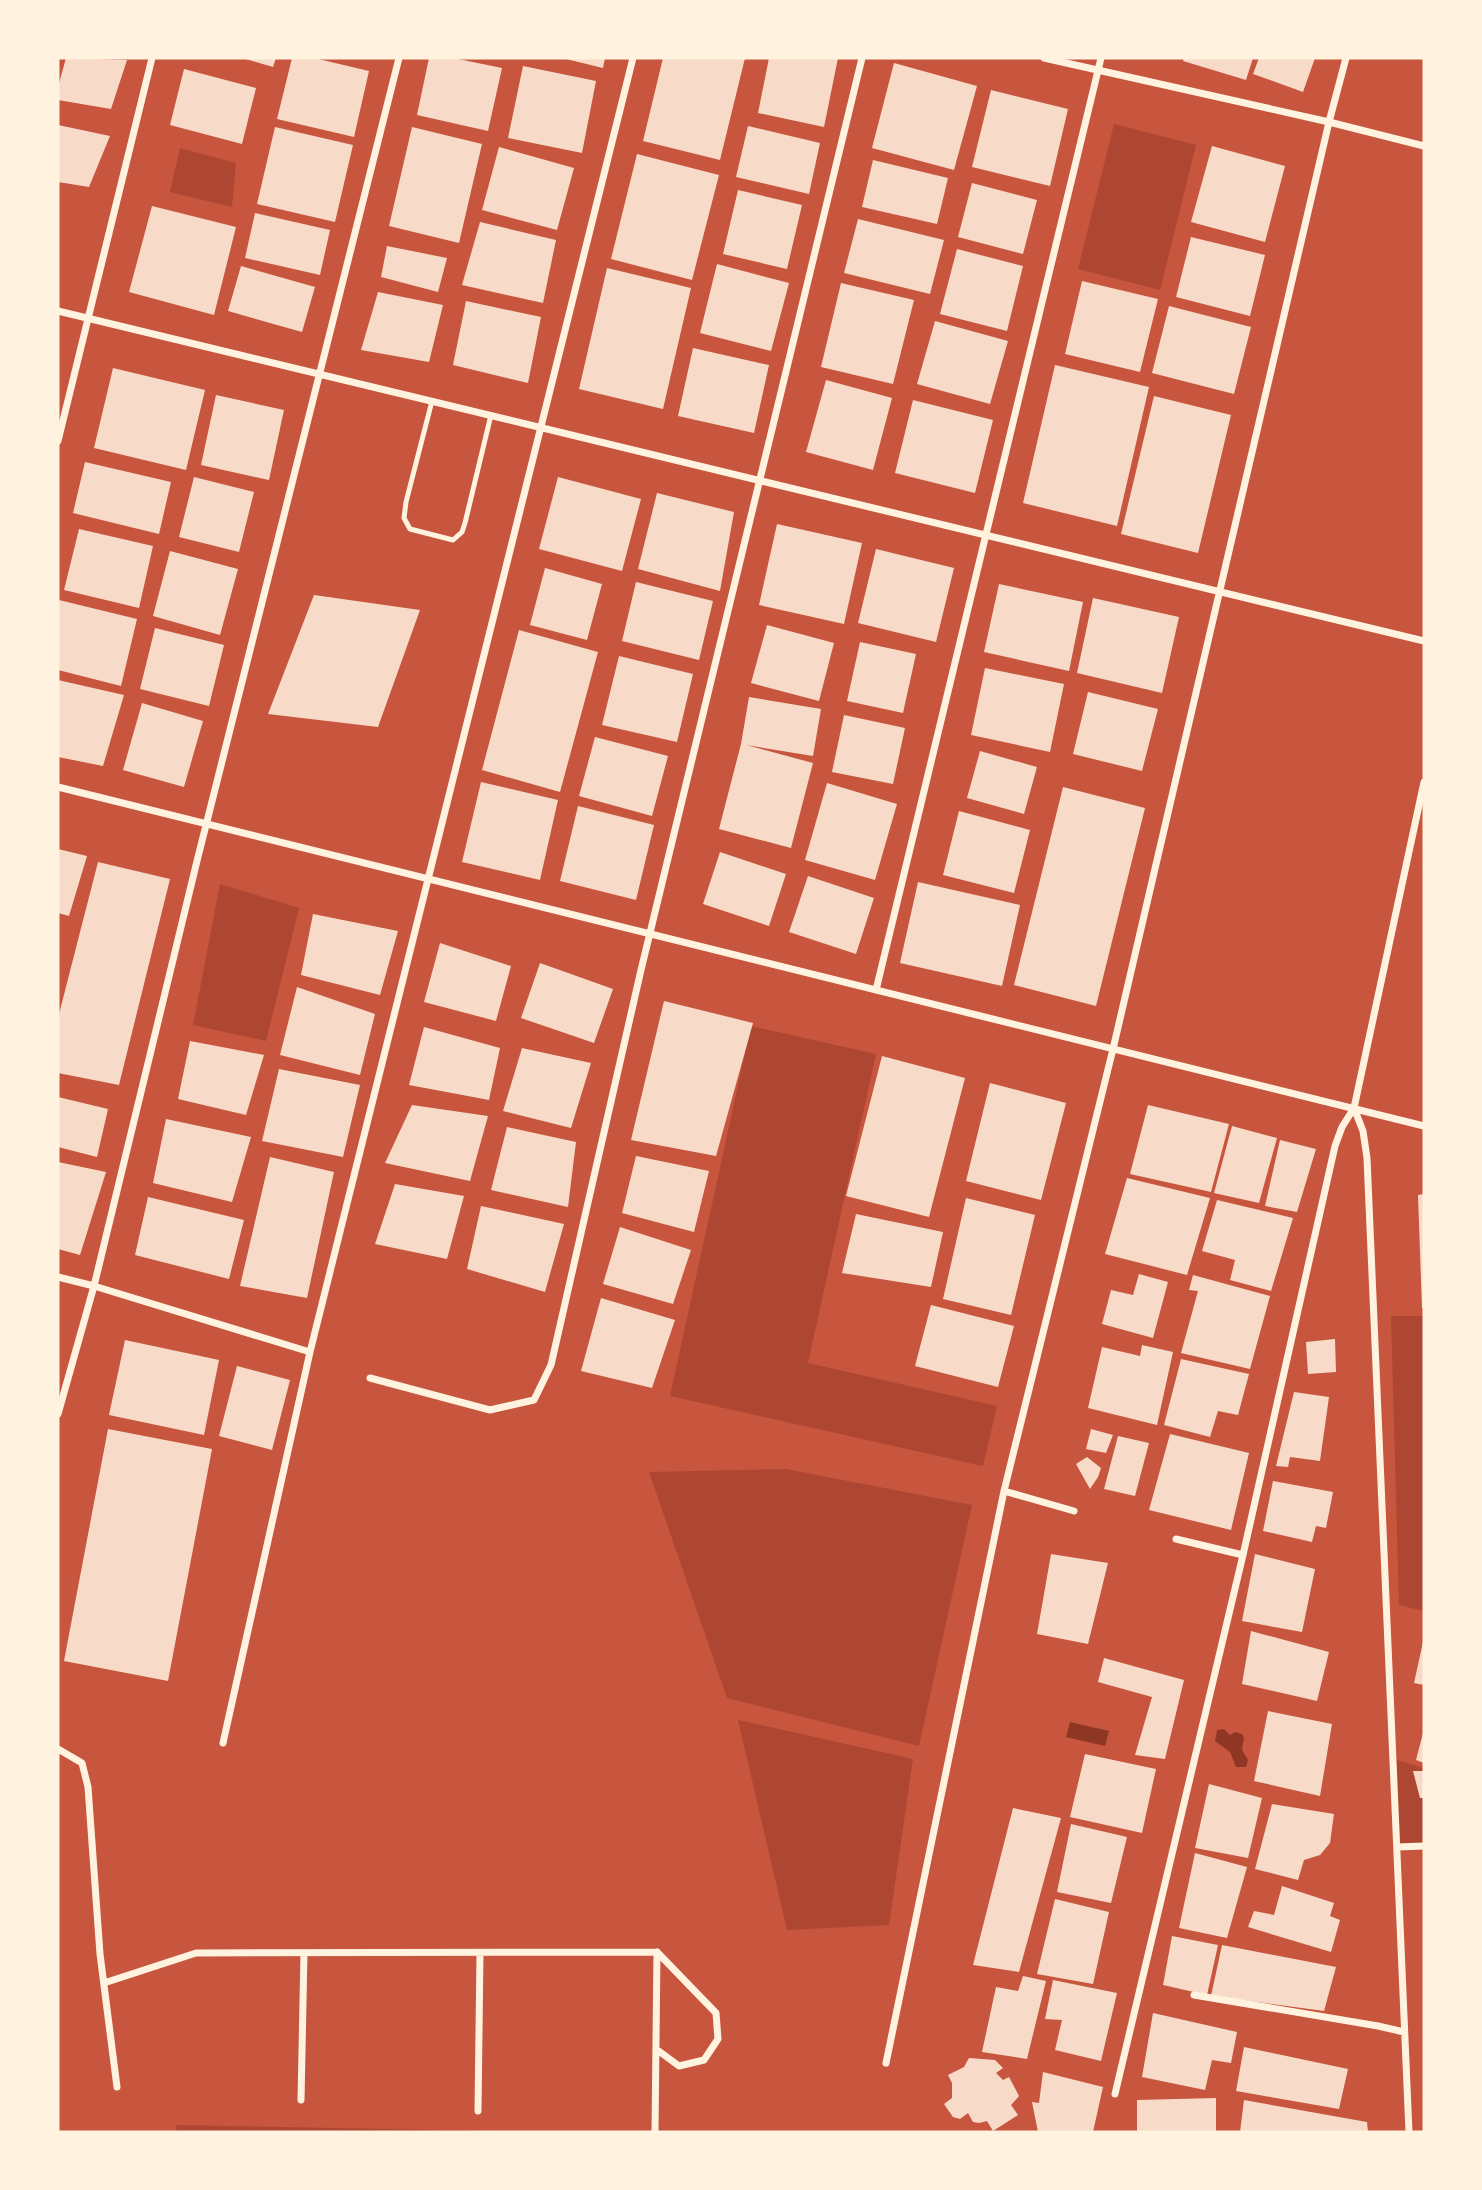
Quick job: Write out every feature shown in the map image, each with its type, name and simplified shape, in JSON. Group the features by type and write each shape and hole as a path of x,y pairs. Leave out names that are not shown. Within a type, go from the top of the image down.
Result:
{"street":[{"path":"58,441 152,58"},
{"path":"58,1414 94,1286 206,824 399,58"},
{"path":"223,1743 310,1352 633,58"},
{"path":"370,1378 490,1410 534,1400 551,1365 650,934 862,58"},
{"path":"1044,58 1424,146"},
{"path":"876,990 1101,58"},
{"path":"887,2063 1004,1491 1113,1049 1346,58"},
{"path":"58,311 1424,641"},
{"path":"1115,2094 1243,1555 1335,1146 1342,1126 1354,1108 1424,782"},
{"path":"58,787 1424,1126"},
{"path":"1354,1108 1363,1131 1367,1158 1409,2132"},
{"path":"58,1277 310,1352"},
{"path":"1004,1491 1074,1511"},
{"path":"1176,1539 1243,1555"},
{"path":"58,1749 82,1763 88,1787 104,1983 117,2087"},
{"path":"1397,1847 1424,1846"},
{"path":"104,1983 196,1953 657,1952 716,2013 718,2039 704,2060 680,2066 656,2049"},
{"path":"655,2132 657,1952"},
{"path":"300,2100 304,1953"},
{"path":"478,2111 480,1953"},
{"path":"1194,1995 1404,2032"}],"lane":[{"path":"432,401 404,518 410,528 453,540 462,532 465,523 491,415"}],"shaded area":[{"path":"1114,124 1196,145 1160,290 1078,269"},
{"path":"180,148 236,163 232,207 170,192"},
{"path":"220,884 299,908 266,1041 193,1025"},
{"path":"751,1026 876,1054 808,1363 997,1406 983,1466 670,1396"},
{"path":"1391,1316 1424,1316 1424,1611 1399,1605"},
{"path":"786,1469 972,1505 919,1746 727,1698 649,1472"},
{"path":"738,1720 913,1759 889,1925 787,1930"},
{"path":"1070,1722 1109,1731 1105,1746 1066,1737"},
{"path":"1224,1729 1230,1735 1235,1732 1242,1734 1242,1750 1248,1760 1246,1767 1236,1767 1230,1752 1215,1741 1217,1730"},
{"path":"1396,1760 1424,1768 1424,1848 1400,1850"},
{"path":"176,2125 545,2132 177,2132"}],"building":[{"path":"66,58 127,60 111,109 58,100 58,87"},
{"path":"242,58 276,58 273,67"},
{"path":"292,58 314,58 369,71 354,137 277,119"},
{"path":"429,58 453,58 502,68 488,131 417,115"},
{"path":"562,58 605,58 603,68"},
{"path":"663,58 745,58 720,160 643,141"},
{"path":"769,58 838,58 824,127 758,113"},
{"path":"1184,58 1253,58 1246,80 1183,61"},
{"path":"1259,58 1315,58 1303,92 1253,74"},
{"path":"894,63 977,86 954,170 872,148"},
{"path":"523,66 596,81 582,153 508,138"},
{"path":"184,69 256,88 242,144 170,125"},
{"path":"991,90 1068,109 1050,186 972,167"},
{"path":"58,125 110,136 89,187 58,182"},
{"path":"748,126 820,143 809,194 736,177"},
{"path":"275,127 353,145 335,222 257,204"},
{"path":"412,127 482,144 459,243 389,226"},
{"path":"1212,146 1285,166 1265,242 1191,222"},
{"path":"499,147 574,168 557,230 482,210"},
{"path":"637,154 719,175 692,280 611,259"},
{"path":"873,160 948,178 937,224 862,207"},
{"path":"972,183 1037,200 1023,254 958,237"},
{"path":"738,190 802,205 787,269 723,254"},
{"path":"152,206 236,227 214,315 129,292"},
{"path":"255,213 330,230 320,275 245,258"},
{"path":"858,219 944,240 930,294 844,273"},
{"path":"480,222 556,240 543,303 462,285"},
{"path":"1191,237 1265,255 1250,316 1176,297"},
{"path":"387,246 447,258 438,292 381,277"},
{"path":"957,249 1023,266 1007,331 940,314"},
{"path":"717,264 789,283 771,351 700,333"},
{"path":"241,266 315,287 302,332 228,311"},
{"path":"607,268 691,288 663,409 579,389"},
{"path":"1082,281 1158,299 1140,372 1065,354"},
{"path":"841,283 914,300 893,384 821,367"},
{"path":"378,292 443,305 429,362 361,350"},
{"path":"466,301 541,317 528,383 453,365"},
{"path":"1169,306 1251,327 1234,394 1152,373"},
{"path":"935,321 1008,341 990,404 917,384"},
{"path":"693,348 769,365 754,433 678,416"},
{"path":"1055,365 1149,387 1117,526 1023,503"},
{"path":"113,368 205,390 186,470 94,448"},
{"path":"826,380 892,398 873,470 806,452"},
{"path":"216,395 284,410 269,480 201,465"},
{"path":"1154,396 1231,415 1198,553 1121,534"},
{"path":"913,400 993,420 975,493 895,473"},
{"path":"85,462 171,482 159,534 73,513"},
{"path":"194,477 254,492 239,552 179,537"},
{"path":"558,477 641,499 622,571 539,549"},
{"path":"657,493 734,512 720,591 638,569"},
{"path":"777,524 862,543 844,624 759,605"},
{"path":"79,529 153,546 139,608 64,590"},
{"path":"876,549 954,568 936,642 858,623"},
{"path":"170,551 238,569 220,635 153,616"},
{"path":"545,568 602,584 587,640 530,625"},
{"path":"636,582 713,601 699,660 622,641"},
{"path":"999,584 1083,602 1069,671 984,652"},
{"path":"314,595 420,610 378,727 268,714"},
{"path":"1093,598 1179,617 1162,693 1077,673"},
{"path":"59,600 137,619 121,686 58,670"},
{"path":"767,625 834,643 819,701 751,683"},
{"path":"155,628 224,645 209,706 140,689"},
{"path":"519,630 598,652 560,792 482,770"},
{"path":"860,642 916,654 903,713 847,701"},
{"path":"619,656 693,674 677,742 602,725"},
{"path":"985,668 1064,684 1050,752 971,735"},
{"path":"58,680 124,695 103,766 58,757"},
{"path":"1088,692 1158,709 1142,771 1073,754"},
{"path":"749,697 821,709 813,756 746,745 813,763 791,848 719,829 741,744"},
{"path":"142,703 203,721 184,787 123,770"},
{"path":"844,715 905,728 893,784 832,772"},
{"path":"595,737 668,756 652,816 579,796"},
{"path":"980,751 1037,767 1024,814 967,798"},
{"path":"481,782 558,800 540,880 462,862"},
{"path":"827,783 897,804 875,880 805,860"},
{"path":"1063,787 1145,808 1096,1006 1014,985"},
{"path":"578,806 654,825 636,900 560,881"},
{"path":"959,811 1030,830 1014,893 943,875"},
{"path":"58,849 87,856 69,916 58,913"},
{"path":"720,852 786,874 769,926 703,904"},
{"path":"98,862 170,879 119,1085 58,1073 58,1018"},
{"path":"808,876 874,898 856,954 789,932"},
{"path":"918,882 1020,905 1002,986 900,963"},
{"path":"313,914 398,931 380,995 301,975"},
{"path":"440,943 511,966 496,1021 424,1002"},
{"path":"540,963 613,989 594,1043 521,1018"},
{"path":"297,987 375,1014 360,1075 280,1055"},
{"path":"664,1001 753,1023 716,1156 631,1140"},
{"path":"424,1027 500,1048 489,1100 409,1085"},
{"path":"190,1041 264,1055 246,1115 178,1099"},
{"path":"522,1048 591,1063 571,1128 503,1111"},
{"path":"882,1056 965,1078 929,1217 846,1196"},
{"path":"279,1069 360,1085 343,1157 262,1141"},
{"path":"990,1083 1066,1103 1041,1200 966,1181"},
{"path":"58,1097 108,1109 97,1157 58,1147"},
{"path":"412,1105 488,1116 470,1181 385,1163"},
{"path":"1148,1105 1229,1124 1211,1192 1130,1174"},
{"path":"166,1119 251,1137 232,1202 153,1183"},
{"path":"1232,1126 1277,1138 1259,1203 1214,1193"},
{"path":"507,1127 576,1142 568,1207 491,1190"},
{"path":"1280,1140 1316,1149 1297,1212 1265,1206"},
{"path":"636,1156 709,1171 694,1232 622,1213"},
{"path":"270,1157 334,1172 307,1298 240,1286"},
{"path":"58,1162 106,1172 80,1255 58,1249"},
{"path":"1127,1178 1210,1198 1187,1275 1105,1254"},
{"path":"395,1184 464,1196 447,1259 375,1244"},
{"path":"1424,1194 1424,1308 1422,1308 1418,1195"},
{"path":"148,1197 244,1220 229,1279 135,1255"},
{"path":"966,1198 1035,1215 1011,1315 943,1299"},
{"path":"1217,1200 1293,1218 1271,1291 1230,1280 1235,1260 1202,1251"},
{"path":"481,1206 564,1224 545,1292 467,1269"},
{"path":"856,1214 943,1232 931,1287 842,1273"},
{"path":"620,1227 691,1250 673,1304 603,1284"},
{"path":"1139,1274 1168,1282 1153,1338 1102,1324 1111,1290 1133,1295"},
{"path":"1193,1275 1270,1296 1250,1369 1181,1353 1198,1291 1189,1290"},
{"path":"601,1298 675,1320 652,1388 581,1371"},
{"path":"931,1305 1014,1326 998,1387 915,1366"},
{"path":"1335,1339 1336,1372 1308,1374 1306,1342"},
{"path":"125,1340 219,1360 204,1435 109,1415"},
{"path":"1142,1345 1173,1352 1157,1425 1088,1408 1102,1347 1140,1356"},
{"path":"1181,1359 1249,1374 1238,1415 1218,1411 1210,1437 1164,1425"},
{"path":"237,1366 290,1380 272,1450 219,1436"},
{"path":"1294,1392 1329,1397 1320,1461 1290,1457 1288,1467 1276,1466"},
{"path":"108,1429 212,1449 168,1681 64,1661"},
{"path":"1091,1429 1113,1435 1106,1453 1086,1449"},
{"path":"1170,1434 1249,1453 1231,1530 1149,1510"},
{"path":"1118,1436 1149,1443 1135,1496 1104,1489"},
{"path":"1087,1457 1101,1468 1090,1489 1076,1464"},
{"path":"1273,1481 1333,1492 1326,1528 1316,1526 1312,1542 1263,1531"},
{"path":"1051,1554 1108,1563 1088,1644 1037,1634"},
{"path":"1255,1554 1315,1569 1302,1632 1242,1621"},
{"path":"1251,1631 1329,1652 1317,1701 1242,1684"},
{"path":"1424,1643 1424,1685 1414,1683"},
{"path":"1104,1658 1184,1680 1165,1759 1135,1755 1152,1697 1098,1682"},
{"path":"1268,1711 1332,1724 1320,1796 1254,1781"},
{"path":"1424,1733 1424,1763 1416,1760"},
{"path":"1085,1754 1156,1769 1142,1833 1070,1817"},
{"path":"1413,1771 1424,1771 1424,1798 1420,1798"},
{"path":"1209,1784 1262,1798 1248,1858 1195,1848"},
{"path":"1272,1804 1334,1814 1330,1843 1320,1855 1304,1860 1298,1880 1255,1869"},
{"path":"1013,1808 1061,1818 1019,1972 973,1965"},
{"path":"1071,1824 1127,1837 1111,1903 1057,1892"},
{"path":"1195,1853 1247,1867 1227,1938 1179,1928"},
{"path":"1282,1886 1334,1903 1330,1916 1340,1920 1331,1952 1248,1927 1254,1911 1274,1915"},
{"path":"1055,1899 1109,1912 1093,1984 1037,1974"},
{"path":"1172,1936 1218,1945 1207,1995 1163,1985"},
{"path":"1222,1945 1336,1967 1324,2011 1211,1996"},
{"path":"1023,1976 1046,1981 1027,2059 982,2052 996,1987 1018,1991"},
{"path":"1053,1980 1117,1993 1101,2061 1055,2050 1062,2020 1045,2019"},
{"path":"1153,2013 1237,2032 1231,2063 1212,2060 1205,2090 1142,2077"},
{"path":"1244,2047 1348,2069 1339,2109 1236,2091"},
{"path":"969,2058 995,2060 1003,2068 996,2073 1003,2080 1009,2077 1019,2096 1011,2105 1018,2115 993,2131 987,2121 973,2122 968,2113 960,2119 953,2117 944,2104 952,2098 952,2083 948,2075 964,2067"},
{"path":"1043,2072 1103,2087 1093,2132 1038,2132 1032,2102 1039,2103"},
{"path":"1216,2098 1216,2132 1137,2132 1137,2100"},
{"path":"1244,2100 1367,2122 1368,2132 1240,2132"}]}
